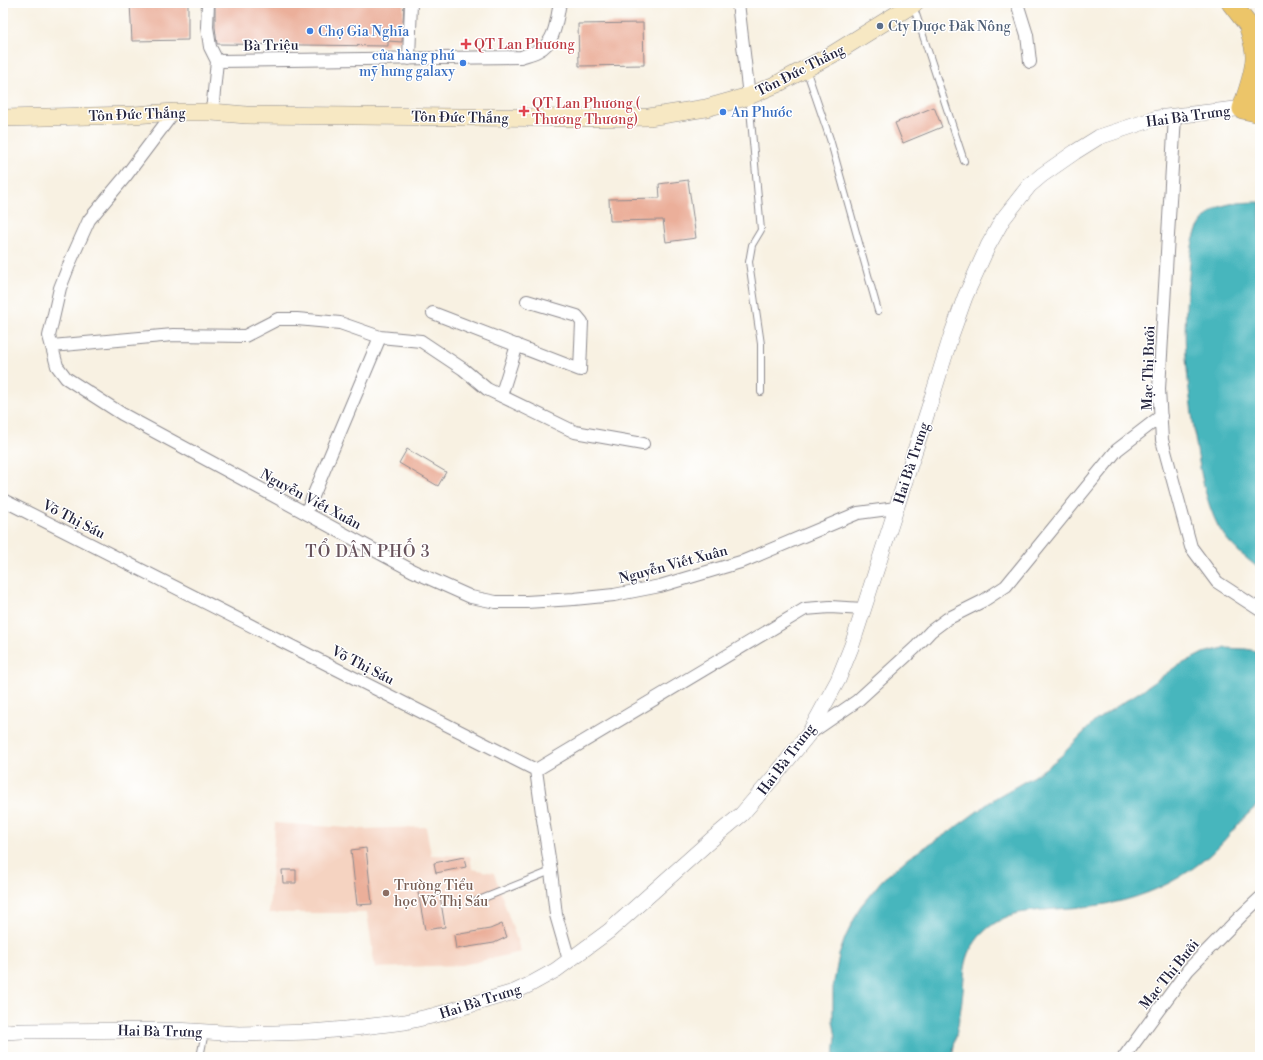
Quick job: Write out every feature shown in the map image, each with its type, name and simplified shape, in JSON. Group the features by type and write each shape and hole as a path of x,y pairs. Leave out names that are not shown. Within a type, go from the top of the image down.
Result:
{"main road":[{"path":"1231,3 1260,41"},
{"name":"Tôn Đức Thắng","path":"3,118 134,115 174,112 212,112 246,115 567,118 649,117 706,108 748,96 777,84 806,69 914,4"},
{"path":"1248,25 1254,45 1255,56 1254,66 1242,108 1260,113"}],"street":[{"path":"208,3 207,27 210,47 217,61 212,112"},
{"path":"409,59 411,3"},
{"name":"Bà Triệu","path":"217,61 521,57 535,52 547,45 553,34 560,3"},
{"path":"738,3 748,96"},
{"path":"1017,3 1026,35 1030,62"},
{"name":"Hai Bà Trưng","path":"3,1032 176,1030 238,1034 310,1032 377,1026 405,1022 444,1013 514,992 556,970 609,930 742,814 808,735 838,680 852,645 929,408 950,336 965,297 988,246 1003,219 1029,186 1042,175 1099,137 1157,118 1260,106"},
{"name":"Nguyễn Viết Xuân","path":"174,112 125,177 89,220 60,288 49,336 57,366 66,378 122,414 413,571 471,597 496,602 526,602 607,596 660,586 744,561 858,513 896,508"},
{"name":"Mạc Thị Bưởi","path":"1175,116 1159,389 1162,440 1191,547 1217,582 1260,610"},
{"path":"433,313 580,370 582,322 577,316 527,301"},
{"path":"52,346 173,335 245,336 278,319 297,319 340,323 380,337 421,341 463,369 487,389 575,432 643,444"},
{"path":"306,513 380,337"},
{"path":"501,396 517,345"},
{"path":"808,735 857,701 931,631 947,619 996,594 1006,586 1117,450 1161,416"},
{"name":"Võ Thị Sáu","path":"3,500 536,770"},
{"path":"569,960 556,916 536,770 805,609 830,607 863,609"},
{"name":"Mạc Thị Bưởi","path":"1124,1057 1188,970 1242,914 1260,898"}],"lane":[{"path":"914,4 964,161"},
{"path":"806,69 830,139 878,310"},
{"path":"748,96 761,230 752,245 749,262 761,344 761,392"},
{"path":"474,902 551,871"},
{"path":"200,1057 205,1032"}],"shaded area":[{"name":"Trường Tiểu học Võ Thị Sáu","path":"275,823 362,829 426,827 431,855 470,856 472,869 494,873 521,952 462,965 375,968 367,913 269,913"}],"water":[{"path":"1260,202 1260,569 1226,538 1214,518 1205,492 1194,431 1187,370 1185,329 1186,301 1193,241 1201,223 1207,216 1220,207 1235,203"},
{"path":"1224,648 1246,649 1260,652 1260,803 1208,856 1180,877 1169,883 1147,893 1112,903 1018,913 992,925 973,945 966,963 963,995 952,1057 834,1057 836,1037 833,1021 833,987 839,955 845,938 860,907 882,880 908,858 949,832 997,797 1046,768 1061,756 1094,722 1105,714 1174,668 1203,653"}],"building":[{"path":"130,3 188,3 188,40 132,41"},
{"name":"Chợ Gia Nghĩa","path":"215,3 404,3 402,42 388,41 388,46 217,44"},
{"path":"643,23 644,65 579,66 578,24"},
{"path":"934,107 942,127 903,143 895,123"},
{"path":"688,180 696,238 666,242 663,220 610,221 609,199 660,198 659,184"},
{"path":"407,449 446,472 438,486 399,463"},
{"path":"366,848 372,904 357,905 351,850"},
{"path":"464,857 466,867 436,873 434,863"},
{"path":"282,870 296,870 296,883 283,883"},
{"path":"438,884 445,927 425,930 417,887"},
{"path":"502,924 507,937 494,943 456,949 454,935 490,929"}],"place":[{"name":"Cty Dược Đăk Nông","path":"880,26"},
{"name":"Chợ Gia Nghĩa","path":"310,31"},
{"name":"QT Lan Phương","path":"466,44"},
{"name":"cửa hàng phú mỹ hưng galaxy","path":"463,63"},
{"name":"QT Lan Phương ( Thương Thương)","path":"524,111"},
{"name":"An Phước","path":"723,112"},
{"name":"Trường Tiểu học Võ Thị Sáu","path":"386,893"}],"district":[{"name":"TỔ DÂN PHỐ 3","path":"368,551"}]}
